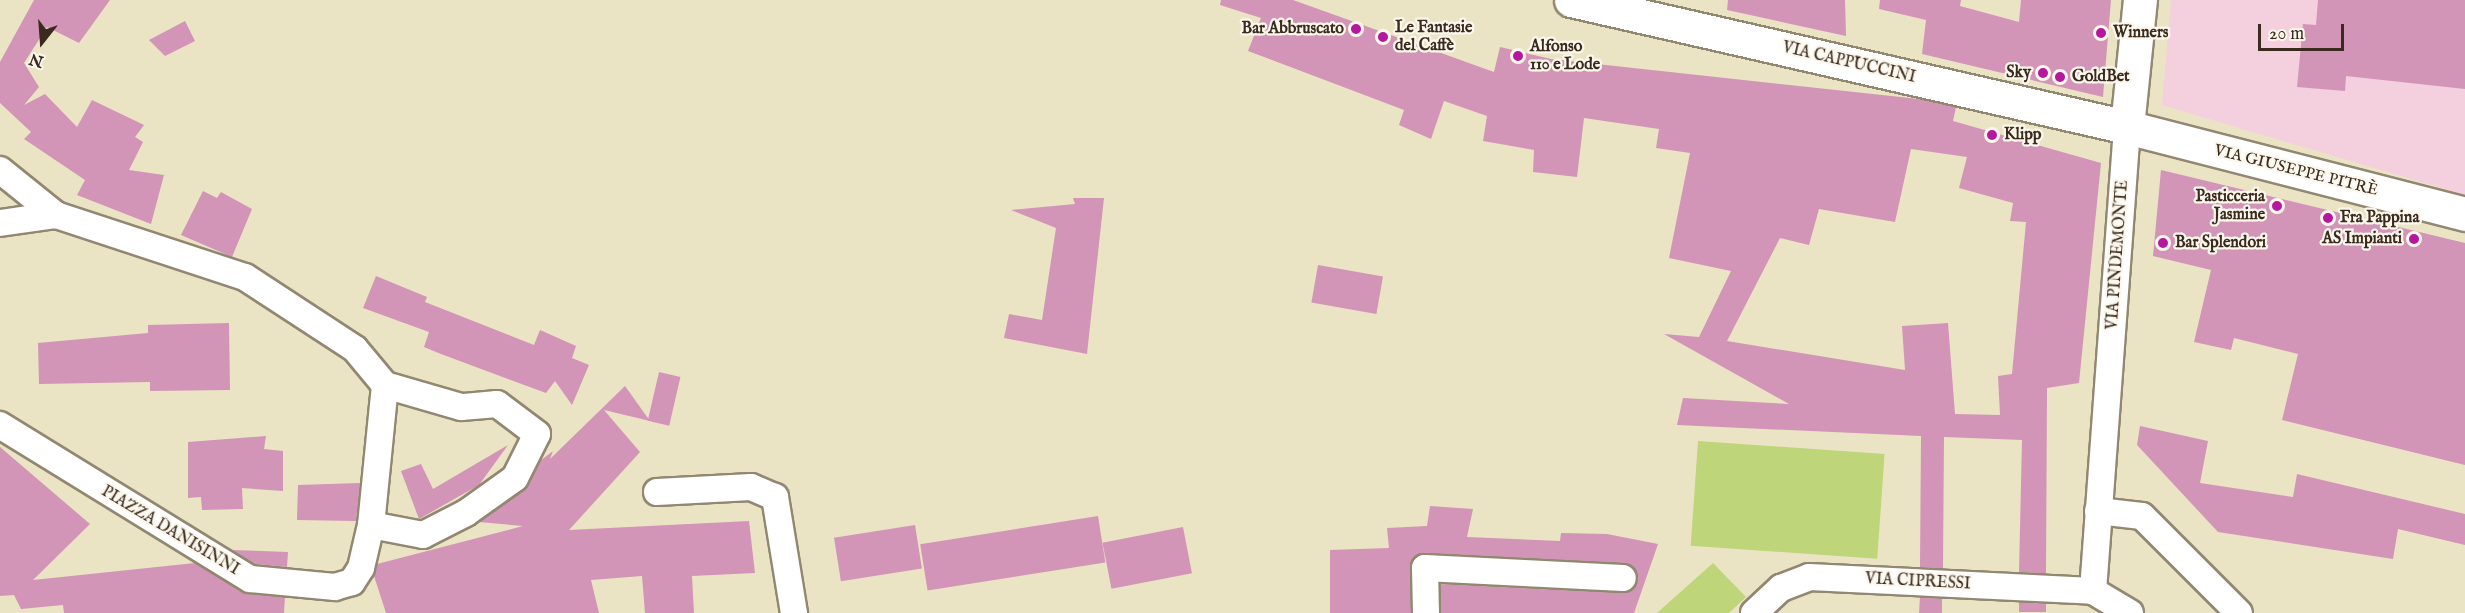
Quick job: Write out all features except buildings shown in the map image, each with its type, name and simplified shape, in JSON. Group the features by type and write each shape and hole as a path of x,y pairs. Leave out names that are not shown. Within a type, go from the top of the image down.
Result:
{"street":[{"name":"VIA CAPPUCCINI","path":"1571,0 2127,127"},
{"name":"VIA PINDEMONTE","path":"2093,591 2127,127 2140,0"},
{"name":"VIA GIUSEPPE PITRÈ","path":"2127,127 2465,214"},
{"path":"0,170 56,216 245,277 355,349 385,385 461,407 497,404 537,434 515,478 466,513 423,535 371,525"},
{"path":"0,224 56,216"},
{"name":"PIAZZA DANISINNI","path":"0,425 250,579 335,587 352,582 371,525 385,385"},
{"path":"657,492 751,487 775,497 794,613"},
{"path":"2098,511 2142,516 2240,613"},
{"path":"1426,613 1425,568 1623,578"},
{"name":"VIA CIPRESSI","path":"1754,613 1781,588 1809,577 2093,591"},
{"path":"2093,591 2130,613"}],"shaded area":[{"path":"2171,0 2465,0 2465,195 2162,105"}],"green space":[{"path":"1698,441 1885,454 1877,559 1691,546"},
{"path":"1713,563 1746,597 1729,613 1657,613"}],"place":[{"name":"Bar Abbruscato","path":"1356,29"},
{"name":"Winners","path":"2101,33"},
{"name":"Le Fantasie del Caffè","path":"1383,37"},
{"name":"Alfonso 110 e Lode","path":"1518,56"},
{"name":"Sky","path":"2043,73"},
{"name":"GoldBet","path":"2060,77"},
{"name":"Klipp","path":"1992,135"},
{"name":"Pasticceria Jasmine","path":"2277,206"},
{"name":"Fra Pappina","path":"2328,218"},
{"name":"AS Impianti","path":"2414,239"},
{"name":"Bar Splendori","path":"2163,243"}]}
